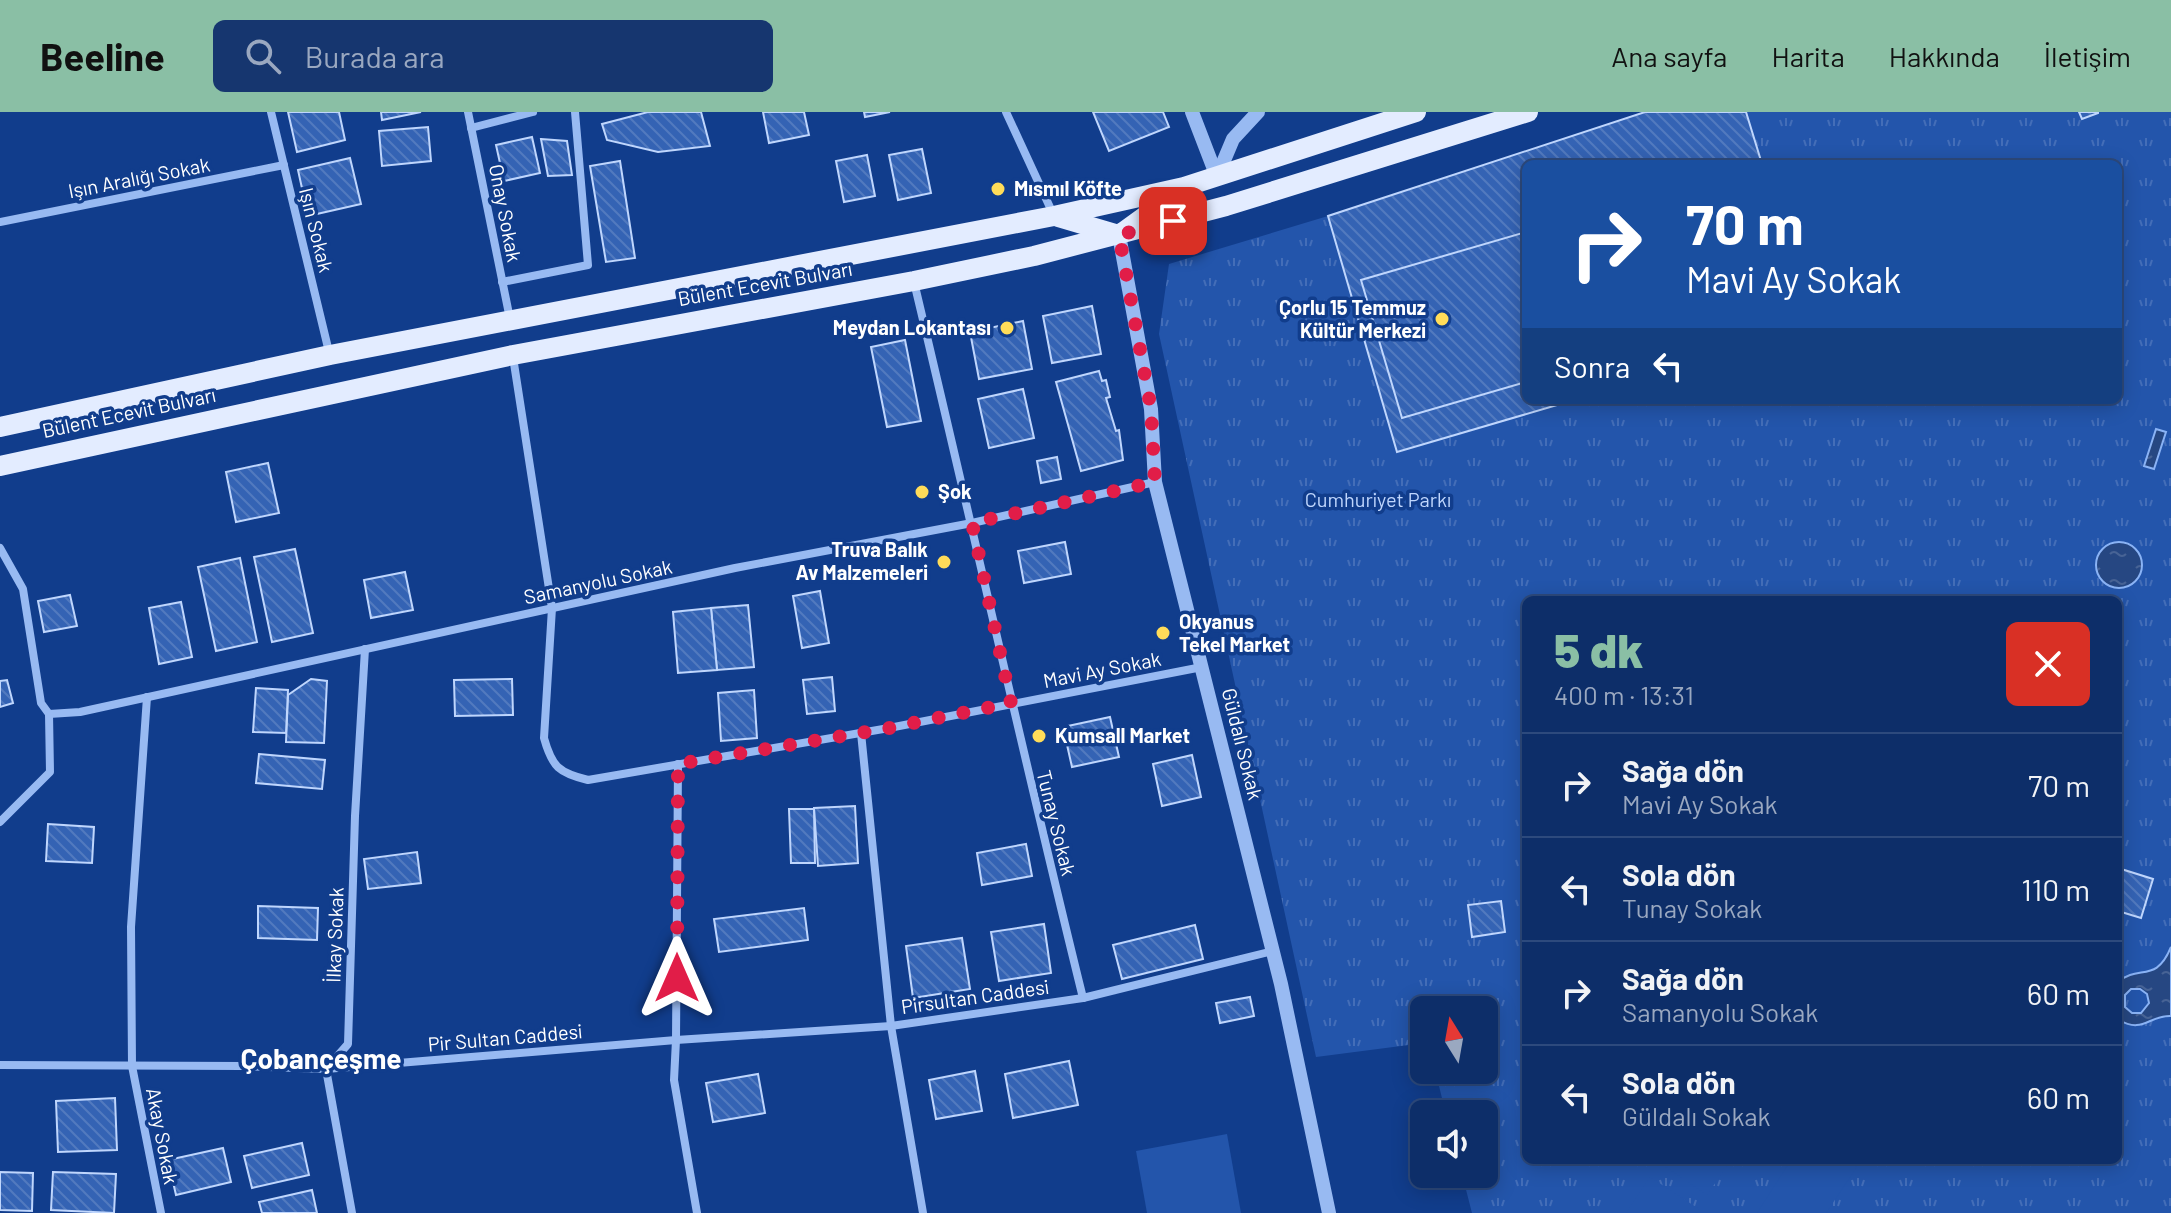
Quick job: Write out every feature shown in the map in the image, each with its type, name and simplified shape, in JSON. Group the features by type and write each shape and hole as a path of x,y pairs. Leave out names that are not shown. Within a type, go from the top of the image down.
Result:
{"main road":[{"name":"Bülent Ecevit Bulvarı","path":"0,427 330,355 1054,216 1184,187 1416,112"},
{"name":"Bülent Ecevit Bulvarı","path":"0,466 513,355 914,281 1064,248 1226,206 1528,112"},
{"path":"1217,177 1226,206"},
{"path":"1054,216 1119,235 1184,187"},
{"path":"1054,216 1064,248"}],"street":[{"name":"Işın Sokak","path":"271,112 330,355"},
{"name":"Onay Sokak","path":"468,112 510,320"},
{"path":"471,128 533,112"},
{"path":"502,282 588,265 575,112"},
{"path":"1006,112 1054,216"},
{"path":"1192,112 1217,177"},
{"path":"1217,177 1233,139 1258,112"},
{"name":"Işın Aralığı Sokak","path":"0,222 284,165"},
{"name":"Güldalı Sokak","path":"1119,235 1151,409 1155,482 1273,951 1329,1213"},
{"name":"Tunay Sokak","path":"914,281 1011,703 1083,998"},
{"name":"Mavi Ay Sokak","path":"513,355 552,608 544,738 549,757 563,774 588,780 861,733 1202,667"},
{"name":"Samanyolu Sokak","path":"49,714 80,712 735,568 972,523 1155,482"},
{"path":"0,548 23,589 41,703 49,714 50,772 0,822"},
{"name":"İlkay Sokak","path":"326,1069 348,1044 355,816 365,649"},
{"name":"Akay Sokak","path":"147,697 131,927 132,1066 161,1213"},
{"path":"861,733 891,1026 923,1213"},
{"path":"678,764 674,1080 697,1213"},
{"name":"Pirsultan Caddesi","path":"676,1040 891,1026 1083,998 1273,951"},
{"name":"Pir Sultan Caddesi","path":"0,1065 326,1069 676,1040"},
{"path":"326,1069 352,1213"}],"green space":[{"name":"Cumhuriyet Parkı","path":"1645,112 2171,112 2171,1213 1472,1213 1466,1188 1498,1188 1498,1100 1442,1100 1438,1084 1498,1084 1498,996 1410,996 1410,1045 1316,1057 1159,334 1169,264 1328,216"},
{"path":"1227,1134 1241,1213 1147,1213 1136,1151"},
{"path":"1661,1164 1728,1164 1707,1195"},
{"path":"1788,1164 1853,1164 1857,1167 1826,1213 1757,1213"},
{"path":"1650,1177 1699,1209 1696,1213 1626,1213"}],"water":[{"path":"2156,429 2166,432 2154,469 2144,466"},
{"path":"2119,542 2135,549 2142,565 2135,581 2119,588 2103,581 2096,565 2103,549"},
{"path":"2171,947 2171,1016 2140,1025 2122,1022 2122,980 2159,966","holes":["2131,989 2140,989 2147,994 2149,1003 2141,1013 2132,1013 2125,1007 2125,995"]}],"building":[{"path":"288,112 339,112 345,140 297,152"},
{"path":"381,112 421,112 382,120"},
{"path":"648,112 701,112 710,146 658,152 607,140 602,124"},
{"path":"763,112 804,112 809,135 769,143"},
{"path":"864,112 890,112 865,117"},
{"path":"1093,112 1163,112 1169,127 1109,151"},
{"name":"Çorlu 15 Temmuz Kültür Merkezi","path":"1645,112 1746,112 1761,160 1522,160 1522,404 1560,404 1397,452 1328,216"},
{"path":"2079,112 2098,112 2098,113 2082,119"},
{"path":"428,127 431,161 382,166 379,131"},
{"path":"532,137 540,173 504,181 496,145"},
{"path":"541,139 567,141 572,175 548,176"},
{"path":"922,149 931,193 898,200 889,155"},
{"path":"867,155 875,196 844,202 836,161"},
{"path":"350,158 361,204 308,216 298,170"},
{"path":"620,161 635,258 606,262 590,166"},
{"path":"1522,233 1522,383 1402,418 1361,280"},
{"path":"1092,306 1101,354 1052,363 1043,316"},
{"path":"1023,321 1032,369 979,379 970,332"},
{"path":"905,340 921,421 887,427 871,347"},
{"path":"1099,371 1102,381 1106,380 1110,397 1106,398 1116,431 1119,430 1123,460 1081,471 1056,382"},
{"path":"1023,389 1034,438 989,448 978,399"},
{"path":"1057,457 1061,479 1041,483 1037,461"},
{"path":"268,463 279,513 236,522 226,472"},
{"path":"1065,542 1071,574 1024,583 1018,551"},
{"path":"295,549 313,633 272,642 254,557"},
{"path":"240,558 257,642 216,651 198,567"},
{"path":"405,572 413,610 371,618 364,580"},
{"path":"820,591 829,643 802,648 793,596"},
{"path":"70,595 77,626 44,632 38,601"},
{"path":"181,602 192,657 159,664 149,608"},
{"path":"748,605 754,667 717,670 711,608"},
{"path":"711,608 717,670 678,673 673,612"},
{"path":"832,677 835,711 807,714 803,680"},
{"path":"311,679 327,681 324,743 286,742 288,695"},
{"path":"512,679 513,715 455,716 454,680"},
{"path":"7,680 13,703 0,707 0,681"},
{"path":"256,688 288,690 286,733 253,732"},
{"path":"754,690 757,738 721,741 718,693"},
{"path":"1110,717 1119,757 1072,767 1063,727"},
{"path":"259,754 325,760 322,789 256,783"},
{"path":"1192,755 1201,797 1162,806 1153,764"},
{"path":"855,806 858,863 818,866 814,808"},
{"path":"789,809 814,809 815,863 791,863"},
{"path":"48,824 94,827 92,863 46,861"},
{"path":"1026,844 1032,876 982,885 977,853"},
{"path":"417,852 421,883 368,889 364,859"},
{"path":"2122,869 2153,879 2141,918 2122,912"},
{"path":"1501,901 1505,932 1472,937 1468,905"},
{"path":"258,906 318,908 317,940 258,938"},
{"path":"804,908 808,940 719,952 714,919"},
{"path":"1044,924 1051,973 999,981 991,932"},
{"path":"1195,925 1203,959 1122,979 1113,945"},
{"path":"962,938 970,989 913,998 906,946"},
{"path":"1250,997 1254,1016 1220,1023 1216,1003"},
{"path":"1069,1061 1078,1105 1013,1118 1005,1074"},
{"path":"975,1071 982,1111 936,1119 929,1080"},
{"path":"758,1074 765,1113 713,1122 706,1083"},
{"path":"115,1098 117,1150 58,1152 56,1101"},
{"path":"302,1143 309,1175 252,1188 244,1156"},
{"path":"223,1148 231,1182 176,1195 168,1160"},
{"path":"0,1172 33,1173 32,1211 0,1210"},
{"path":"53,1172 116,1174 114,1213 51,1210"},
{"path":"312,1190 317,1213 262,1213 259,1202"}],"place":[{"name":"Mısmıl Köfte","path":"998,189"},
{"name":"Çorlu 15 Temmuz Kültür Merkezi","path":"1442,319"},
{"name":"Meydan Lokantası","path":"1007,328"},
{"name":"Şok","path":"922,492"},
{"name":"Truva Balık Av Malzemeleri","path":"944,562"},
{"name":"Okyanus Tekel Market","path":"1163,633"},
{"name":"Kumsall Market","path":"1039,736"}],"district":[{"name":"Çobançeşme","path":"321,1059"}],"route":[{"path":"677,978 678,764 889,728 1011,703 972,523 1155,482 1151,409 1119,235 1173,221"}]}
